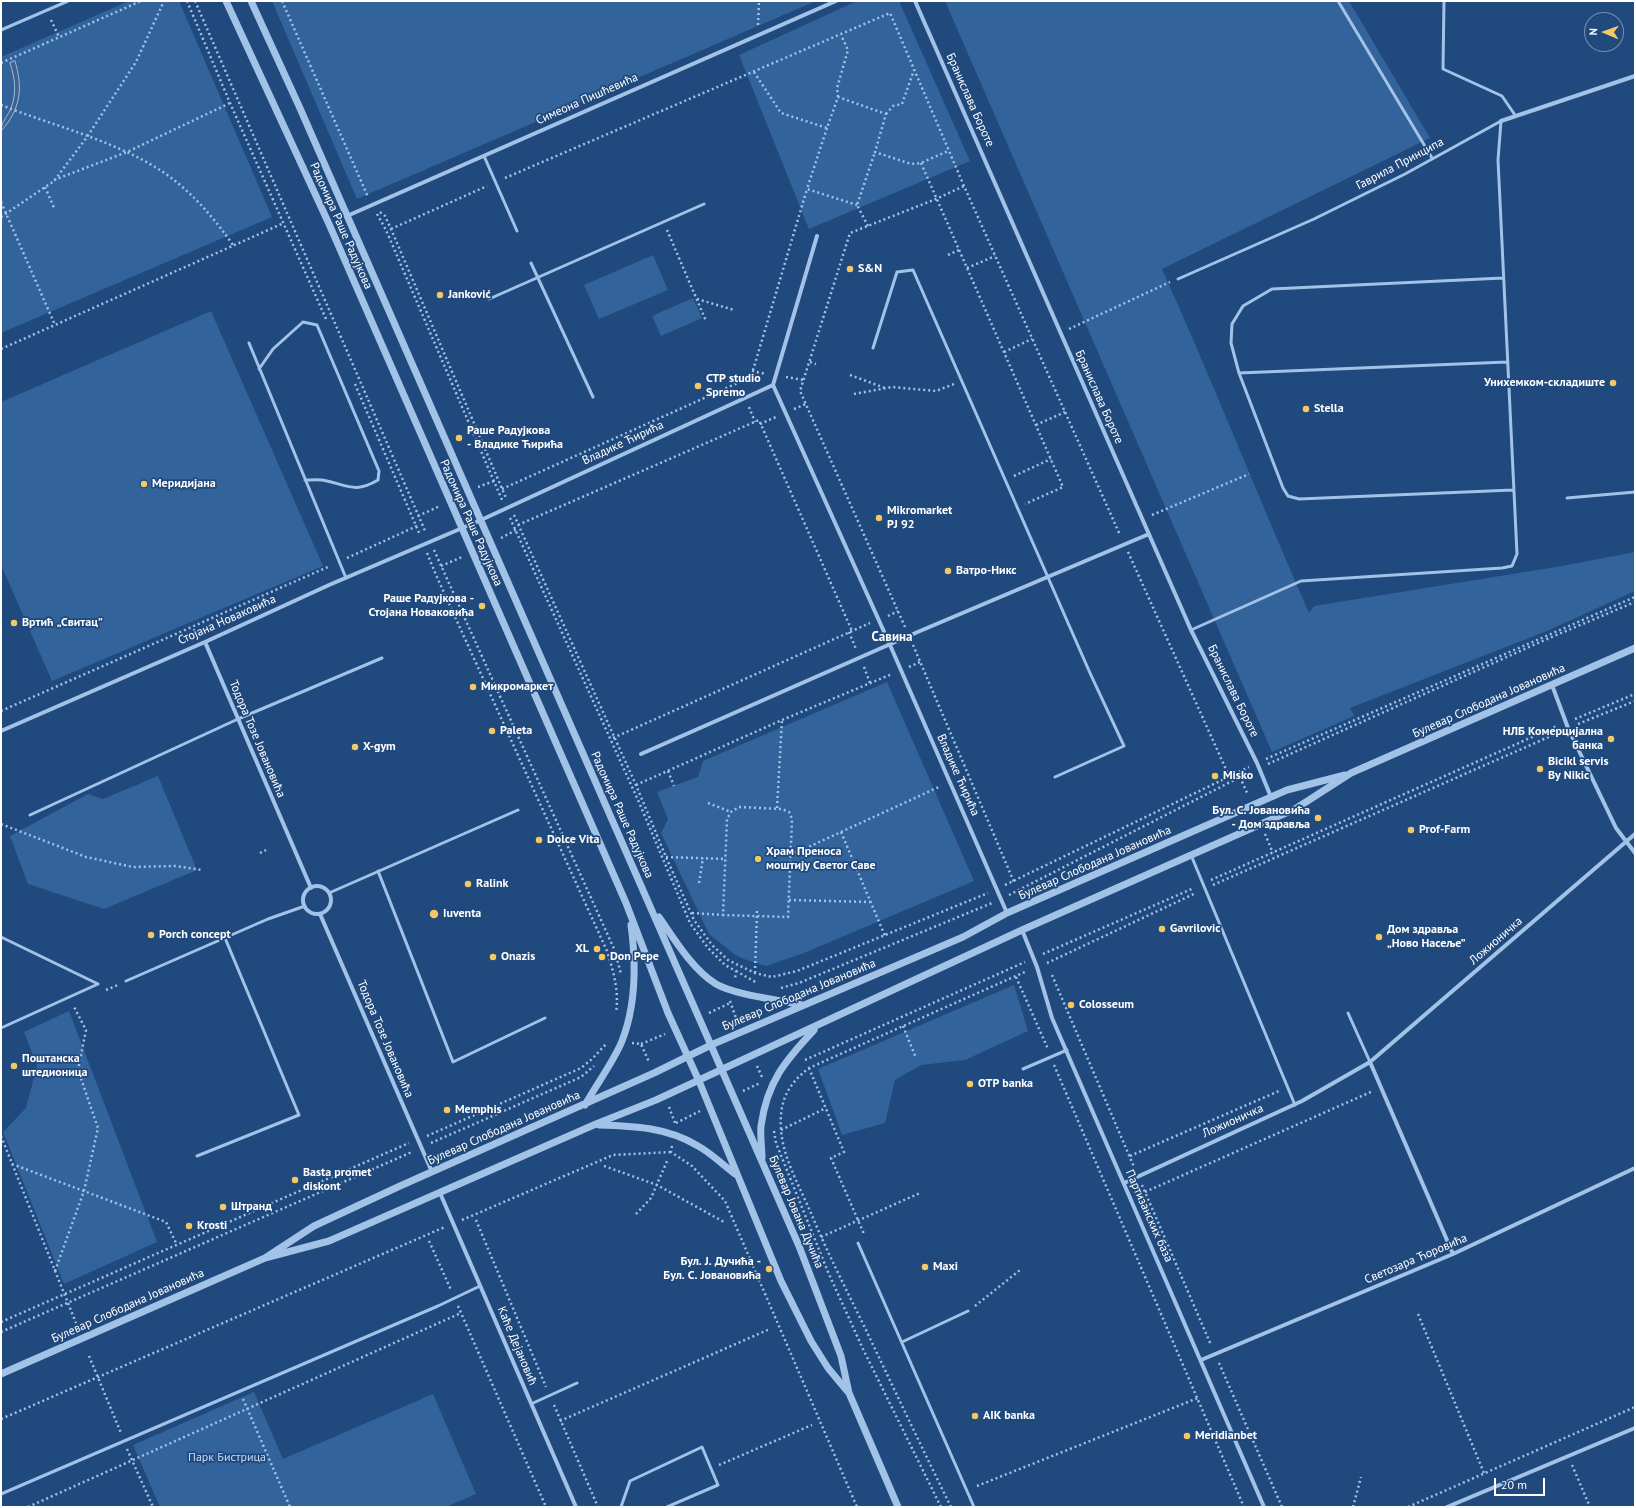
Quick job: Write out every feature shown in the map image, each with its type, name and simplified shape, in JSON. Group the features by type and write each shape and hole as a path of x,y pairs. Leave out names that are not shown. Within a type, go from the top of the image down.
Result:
{"street":[{"name":"Радомира Раше Радујкова","path":"226,1 329,224 461,529 630,912 668,1013 688,1057"},
{"name":"Радомира Раше Радујкова","path":"251,1 481,520 711,1045"},
{"name":"Симеона Пишћевића","path":"347,216 836,1"},
{"name":"Бранислава Бороте","path":"915,1 1148,534 1191,630 1257,763 1270,798"},
{"name":"Гаврила Принципа","path":"1501,121 1515,115 1635,76"},
{"path":"773,385 817,236"},
{"name":"Владике Ћирића","path":"461,529 773,385 890,645 1007,913"},
{"name":"Стојана Новаковића","path":"1,731 205,642 346,578 461,529"},
{"path":"642,754 909,636 1148,534"},
{"name":"Тодора Тозе Јовановића","path":"205,642 311,888"},
{"name":"Булевар Слободана Јовановића","path":"265,1258 314,1226 585,1105 711,1045 962,937 1007,913 1287,790 1351,773 1635,648"},
{"path":"1552,685 1568,728 1616,828 1635,853"},
{"name":"Булевар Слободана Јовановића","path":"1,1374 265,1258 329,1241 596,1124 656,1100 1022,930 1295,809 1351,773"},
{"name":"Ложионичка","path":"1124,1183 1295,1105 1370,1062 1635,834"},
{"path":"321,887 329,893 331,903 325,912 320,914 311,913 304,906 304,896 311,888 321,887"},
{"path":"649,904 678,945 701,971 717,984 732,990 803,1005"},
{"path":"585,1105 618,1048 630,1015 633,978 633,937 630,912"},
{"name":"Тодора Тозе Јовановића","path":"320,914 420,1148 432,1172"},
{"name":"Партизанских база","path":"1022,930 1034,958 1052,1018 1264,1507"},
{"path":"762,1162 761,1127 772,1084 788,1058 816,1027"},
{"name":"Булевар Јована Дучића","path":"711,1045 799,1246 828,1318 841,1356 849,1393 898,1507"},
{"name":"Булевар Јована Дучића","path":"688,1057 781,1281 811,1341 828,1368 849,1393"},
{"path":"1370,1062 1453,1254"},
{"path":"596,1124 635,1126 663,1131 698,1145 737,1176"},
{"name":"Светозара Ћоровића","path":"1201,1360 1453,1254 1635,1168"},
{"name":"Каће Дејановић","path":"440,1193 576,1507"},
{"path":"1448,1507 1635,1428"}],"lane":[{"path":"1,30 68,1"},
{"path":"1338,1 1432,158"},
{"path":"1444,1 1443,69 1502,96 1515,115"},
{"path":"1191,630 1301,581 1502,568 1512,566 1517,554 1498,160 1501,121"},
{"name":"Гаврила Принципа","path":"1178,279 1314,219 1405,174 1501,121"},
{"path":"484,156 517,231"},
{"path":"489,299 704,204"},
{"path":"531,263 593,397"},
{"path":"873,348 897,272 913,270 1049,576 1090,673 1124,746 1055,777"},
{"path":"1503,278 1272,289 1243,306 1232,324 1231,343 1239,373 1283,488 1288,496 1299,499 1513,490"},
{"path":"259,368 273,349 302,322 317,325 379,471 378,480 366,487 347,487 325,480 305,480"},
{"path":"249,343 346,578"},
{"path":"1239,373 1507,362"},
{"path":"1567,498 1635,492"},
{"path":"30,816 238,719 382,658"},
{"path":"329,893 518,810"},
{"path":"1191,855 1295,1105"},
{"path":"378,871 453,1062 546,1018"},
{"path":"126,981 268,919 304,906"},
{"path":"1,937 98,984 1,1028"},
{"path":"197,1156 299,1115 225,938"},
{"path":"1348,1012 1370,1062"},
{"path":"1023,1069 1067,1050"},
{"path":"858,1243 974,1507"},
{"path":"1,1494 480,1286"},
{"path":"902,1342 968,1311"},
{"path":"531,1404 577,1383"},
{"path":"622,1507 630,1481 702,1447 718,1485 667,1507"}],"path":[{"path":"1,62 141,1"},
{"path":"54,181 87,137 136,62 164,1"},
{"path":"187,1 230,103 329,325"},
{"path":"195,1 430,542 614,951 621,976"},
{"path":"282,1 372,205 386,230 638,800 690,923 708,948 725,965 758,984"},
{"path":"758,35 759,1"},
{"path":"46,10 59,37"},
{"path":"502,489 751,377 807,188 838,97 837,88 848,50 841,34"},
{"path":"868,226 858,205 886,114 893,106 902,104 914,69"},
{"path":"754,72 781,113 827,128"},
{"path":"838,97 886,114"},
{"path":"1,217 54,181 127,152 230,103"},
{"path":"2,106 127,152 149,163 178,183 210,213 233,245"},
{"path":"875,152 911,164 921,163 948,150"},
{"path":"921,163 1063,487 1018,506"},
{"path":"964,186 936,199 850,233 800,391 909,636 1014,882"},
{"path":"45,187 55,210"},
{"path":"807,188 858,205"},
{"path":"1,202 55,325"},
{"path":"372,205 385,216 391,229 502,489 508,508 518,525 613,738 636,785 691,914 712,945 728,960 755,973 772,977 797,972 1014,882 1257,763 1635,596"},
{"path":"1,214 6,213"},
{"path":"663,222 706,321"},
{"path":"1,349 284,223"},
{"path":"948,254 959,250"},
{"path":"967,268 995,256"},
{"path":"1060,333 1178,279"},
{"path":"696,299 734,310"},
{"path":"764,319 768,320"},
{"path":"1004,352 1032,339"},
{"path":"810,362 816,364"},
{"path":"850,375 886,388"},
{"path":"854,394 892,387 936,391 962,380"},
{"path":"354,383 417,526 436,575 607,952 615,974 617,990 615,1018"},
{"path":"1036,425 1065,412"},
{"path":"518,525 759,420 852,631"},
{"path":"1006,480 1051,460"},
{"path":"1142,519 1249,474"},
{"path":"1,710 417,526"},
{"path":"778,989 799,983 1001,899 1259,768 1547,639 1635,602"},
{"path":"613,738 898,611"},
{"path":"636,785 782,720 920,662"},
{"path":"806,1059 1566,722 1635,694"},
{"path":"1568,728 1635,701"},
{"path":"777,808 782,720"},
{"path":"668,771 674,786"},
{"path":"791,855 950,782"},
{"path":"708,803 731,812"},
{"path":"691,914 723,915 757,916 788,917 792,819 789,812 777,808 739,807 731,812 727,819 723,915"},
{"path":"1,824 86,857 132,867 175,866 202,870"},
{"path":"841,832 885,936"},
{"path":"260,853 266,850"},
{"path":"666,857 725,858"},
{"path":"699,883 703,858"},
{"path":"789,900 870,902"},
{"path":"755,973 757,911"},
{"path":"1046,963 1282,1507"},
{"path":"736,971 730,1004 741,1032"},
{"path":"1016,976 1244,1507"},
{"path":"55,1271 84,1191 98,1128 78,1070 86,1030 73,1004"},
{"path":"903,1026 916,1058"},
{"path":"1,1322 581,1068 592,1059 610,1039"},
{"path":"752,1056 763,1079 772,1084"},
{"path":"824,1060 809,1068 793,1083 782,1101 781,1130 784,1148 821,1237 950,1507"},
{"path":"809,1068 844,1152 831,1158 858,1221"},
{"path":"1,1332 581,1077"},
{"path":"1145,1192 1382,1087"},
{"path":"1130,1156 1287,1088"},
{"path":"781,1130 826,1108"},
{"path":"773,1124 776,1143 828,1272 863,1349 941,1507"},
{"path":"1,1136 76,1323"},
{"path":"1,1419 613,1155 671,1152"},
{"path":"636,1214 651,1198 668,1159"},
{"path":"12,1164 166,1222 177,1245"},
{"path":"604,1166 657,1185 724,1222"},
{"path":"821,1237 920,1194"},
{"path":"725,1202 857,1507"},
{"path":"476,1220 560,1421 598,1507"},
{"path":"429,1242 546,1507"},
{"path":"968,1311 1020,1270"},
{"path":"28,1507 461,1313"},
{"path":"1418,1314 1484,1473"},
{"path":"560,1421 770,1329"},
{"path":"89,1356 153,1507"},
{"path":"240,1391 290,1507"},
{"path":"977,1486 1198,1398"},
{"path":"1408,1507 1635,1407"},
{"path":"712,1469 812,1425"},
{"path":"1568,1456 1590,1507"},
{"path":"1353,1507 1361,1476"}],"green space":[{"path":"129,1 179,1 272,217 1,333 1,57"},
{"path":"272,1 816,1 357,199"},
{"path":"857,1 899,1 970,161 809,229 739,55"},
{"path":"945,1 1349,1 1430,138 1162,269 1309,613 1314,606 1562,566 1635,552 1635,591 1547,631 1350,708 1354,716 1272,752"},
{"path":"653,255 668,290 599,319 584,285"},
{"path":"693,298 702,318 661,336 652,316"},
{"name":"Меридијана","path":"211,311 323,566 52,681 1,565 1,402"},
{"path":"887,682 974,881 804,953 766,966 734,954 709,934 661,833 668,819 657,792 698,777 703,761"},
{"path":"158,776 197,870 104,909 28,884 10,836 88,794 103,799"},
{"path":"1014,985 1028,1031 965,1060 921,1065 895,1080 885,1123 842,1135 818,1069"},
{"path":"69,1011 157,1242 64,1284 3,1132 26,1108 37,1066 24,1032"},
{"name":"Парк Бистрица","path":"254,1392 283,1459 433,1394 476,1494 446,1507 160,1507 133,1445"}],"shaded area":[{"path":"15,61 19,80 18,98 13,115 1,131 2,125 11,108 14,97 14,80 10,63"}],"place":[{"name":"S&N","path":"850,269"},
{"name":"Janković","path":"440,295"},
{"name":"Унихемком-складиште","path":"1613,383"},
{"name":"CTP studio Spremo","path":"698,386"},
{"name":"Stella","path":"1306,409"},
{"name":"Раше Радујкова - Владике Ћирића","path":"459,438"},
{"name":"Меридијана","path":"144,484"},
{"name":"Mikromarket PJ 92","path":"879,518"},
{"name":"Ватро-Никс","path":"948,571"},
{"name":"Раше Радујкова - Стојана Новаковића","path":"482,606"},
{"name":"Вртић „Свитац”","path":"14,623"},
{"name":"Микромаркет","path":"473,687"},
{"name":"Paleta","path":"492,731"},
{"name":"НЛБ Комерцијална банка","path":"1611,739"},
{"name":"X-gym","path":"355,747"},
{"name":"Bicikl servis By Nikic","path":"1540,769"},
{"name":"Misko","path":"1215,776"},
{"name":"Бул. С. Јовановића - Дом здравља","path":"1318,818"},
{"name":"Prof-Farm","path":"1411,830"},
{"name":"Dolce Vita","path":"539,840"},
{"name":"Храм Преноса моштију Светог Саве","path":"758,859"},
{"name":"Ralink","path":"468,884"},
{"name":"Iuventa","path":"434,914"},
{"name":"Gavrilovic","path":"1162,929"},
{"name":"Porch concept","path":"151,935"},
{"name":"Дом здравља „Ново Насеље”","path":"1379,937"},
{"name":"XL","path":"597,949"},
{"name":"Onazis","path":"493,957"},
{"name":"Don Pepe","path":"602,957"},
{"name":"Colosseum","path":"1071,1005"},
{"name":"Поштанска штедионица","path":"14,1066"},
{"name":"OTP banka","path":"970,1084"},
{"name":"Memphis","path":"447,1110"},
{"name":"Basta promet diskont","path":"295,1180"},
{"name":"Штранд","path":"223,1207"},
{"name":"Krosti","path":"189,1226"},
{"name":"Maxi","path":"925,1267"},
{"name":"Бул. Ј. Дучића - Бул. С. Јовановића","path":"769,1269"},
{"name":"AIK banka","path":"975,1416"},
{"name":"Meridianbet","path":"1187,1436"}],"district":[{"name":"Савина","path":"892,637"}]}
